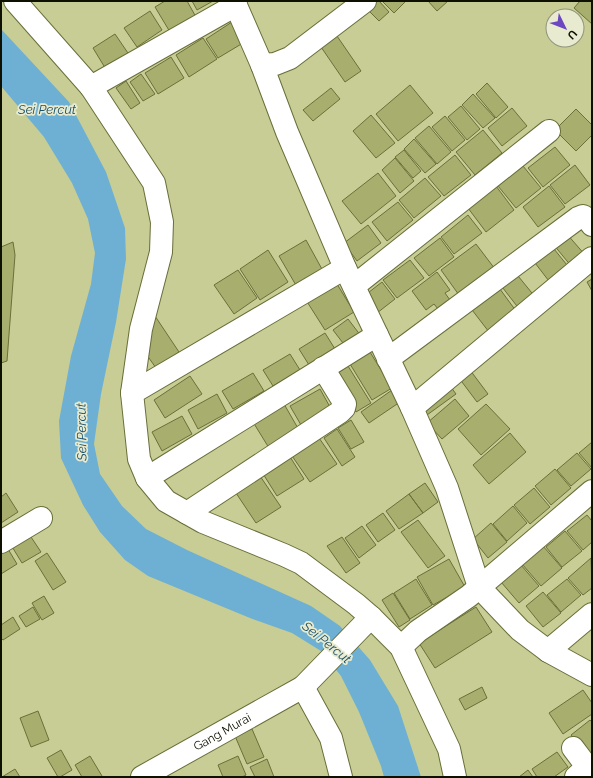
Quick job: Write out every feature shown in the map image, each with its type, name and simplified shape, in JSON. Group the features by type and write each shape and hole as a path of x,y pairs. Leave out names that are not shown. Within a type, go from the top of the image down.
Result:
{"street":[{"path":"15,1 91,87 154,183 162,222 161,252 141,328 132,393 139,458 147,478 166,501 203,522 301,563 356,604 367,622 401,647 449,749 455,777"},
{"path":"262,65 275,64 290,58 365,1"},
{"path":"91,87 235,3 262,65 287,132 349,277 412,408 447,488 479,587 520,630 548,651 592,674"},
{"path":"132,393 349,277 549,131"},
{"path":"388,359 578,218 583,216 588,219 592,225"},
{"path":"412,408 592,258"},
{"path":"147,478 377,335"},
{"path":"187,513 344,408 345,404 323,368"},
{"path":"401,647 418,632 469,596 592,491"},
{"path":"1,542 41,518"},
{"path":"548,651 592,614"},
{"name":"Gang Murai","path":"142,777 306,684 367,622"},
{"path":"306,684 331,738 341,777"},
{"path":"573,748 585,764 584,769 576,777"}],"water":[{"name":"Sei Percut","path":"1,29 69,102 106,172 125,228 126,259 116,322 101,394 94,444 100,474 122,506 146,529 187,550 311,606 340,626 370,660 398,706 421,777 384,777 359,712 341,676 321,651 292,633 250,618 148,576 125,560 100,532 83,505 61,458 59,421 71,356 91,284 95,253 88,219 72,183 44,137 1,86"}],"building":[{"path":"165,1 187,1 196,17 170,32 155,7"},
{"path":"192,1 213,1 197,10"},
{"path":"376,1 379,1 389,12 379,21 367,9"},
{"path":"406,1 394,13 383,2"},
{"path":"428,1 448,1 437,11"},
{"path":"580,1 592,1 592,24 585,18 585,8 574,8"},
{"path":"150,11 162,30 137,47 124,28"},
{"path":"235,20 248,40 218,58 206,39"},
{"path":"115,34 130,56 107,71 93,48"},
{"path":"337,36 361,71 345,82 321,47"},
{"path":"203,38 217,59 189,77 176,55"},
{"path":"171,57 184,78 158,94 145,73"},
{"path":"141,74 155,94 143,101 130,82"},
{"path":"126,81 140,103 131,109 116,88"},
{"path":"487,83 508,107 496,118 476,94"},
{"path":"410,85 433,113 398,141 376,114"},
{"path":"331,88 340,99 313,121 303,110"},
{"path":"473,94 495,118 483,128 462,105"},
{"path":"461,106 480,129 467,140 448,117"},
{"path":"512,108 527,126 502,146 488,128"},
{"path":"576,109 592,125 592,135 576,151 555,130"},
{"path":"371,115 395,143 376,158 353,131"},
{"path":"445,116 465,140 452,151 432,127"},
{"path":"429,126 451,152 437,164 415,138"},
{"path":"483,130 502,153 475,175 456,152"},
{"path":"414,139 436,164 425,173 404,149"},
{"path":"555,147 570,165 543,187 528,168"},
{"path":"404,150 421,171 413,178 395,157"},
{"path":"455,155 471,175 444,196 428,177"},
{"path":"395,158 414,181 400,193 382,170"},
{"path":"575,165 590,185 565,204 550,185"},
{"path":"523,166 541,188 516,208 498,186"},
{"path":"378,173 396,196 361,224 342,201"},
{"path":"425,178 441,196 414,218 399,200"},
{"path":"493,182 514,210 486,232 465,204"},
{"path":"549,186 565,207 538,227 523,207"},
{"path":"398,202 413,220 387,241 372,222"},
{"path":"468,215 482,233 454,254 441,237"},
{"path":"368,225 381,243 357,261 344,243"},
{"path":"566,233 586,256 572,267 553,244"},
{"path":"440,238 454,257 429,276 414,258"},
{"path":"306,240 323,271 297,287 279,256"},
{"path":"13,242 15,255 7,361 1,363 1,247"},
{"path":"476,244 495,269 459,295 441,270"},
{"path":"550,244 571,270 552,285 532,259"},
{"path":"268,250 288,282 260,300 240,269"},
{"path":"410,260 424,278 397,298 383,280"},
{"path":"238,270 257,298 234,314 214,285"},
{"path":"514,271 536,298 520,310 499,283"},
{"path":"437,272 450,290 445,293 450,300 438,309 434,304 426,310 412,291"},
{"path":"334,279 354,312 325,330 304,297"},
{"path":"592,279 592,291 587,282"},
{"path":"382,282 395,299 377,313 364,296"},
{"path":"497,285 516,311 489,332 469,306"},
{"path":"155,316 179,352 156,368 144,351 150,347 141,333"},
{"path":"348,319 361,336 346,347 333,330"},
{"path":"325,333 335,349 309,365 299,349"},
{"path":"370,352 392,388 372,400 350,364"},
{"path":"290,354 300,370 273,386 263,370"},
{"path":"348,366 371,403 356,412 334,376"},
{"path":"467,366 488,394 477,402 456,374"},
{"path":"253,373 264,391 233,409 222,391"},
{"path":"190,376 202,394 165,418 154,400"},
{"path":"448,383 456,394 427,415 420,404"},
{"path":"320,389 330,407 301,425 290,406"},
{"path":"392,390 400,402 369,423 361,412"},
{"path":"217,394 227,413 198,429 188,410"},
{"path":"455,399 469,416 442,439 427,423"},
{"path":"284,404 299,430 269,448 253,422"},
{"path":"486,404 510,429 481,455 458,429"},
{"path":"182,416 192,434 162,451 152,432"},
{"path":"351,420 364,442 351,449 338,428"},
{"path":"337,429 355,457 342,466 324,438"},
{"path":"510,433 526,452 489,484 473,465"},
{"path":"317,435 337,464 310,482 290,453"},
{"path":"592,442 592,468 579,453"},
{"path":"287,452 304,479 277,496 260,469"},
{"path":"577,453 591,469 571,486 557,470"},
{"path":"555,469 571,488 551,505 535,486"},
{"path":"258,473 281,507 256,523 234,490"},
{"path":"425,483 438,502 423,513 409,494"},
{"path":"534,488 550,507 530,524 514,505"},
{"path":"6,493 18,512 1,523 1,497"},
{"path":"409,494 423,513 399,529 386,511"},
{"path":"513,506 527,523 507,541 493,524"},
{"path":"383,513 395,530 378,542 366,525"},
{"path":"587,515 592,521 592,542 583,550 567,531"},
{"path":"418,520 445,556 428,568 401,532"},
{"path":"491,523 507,542 488,558 473,539"},
{"path":"362,526 376,545 359,558 345,538"},
{"path":"565,531 582,551 562,567 546,547"},
{"path":"29,534 41,552 22,563 11,545"},
{"path":"342,537 360,563 346,573 327,546"},
{"path":"5,544 17,564 1,574 1,547"},
{"path":"543,546 562,568 541,586 522,564"},
{"path":"47,553 66,582 53,590 35,561"},
{"path":"591,558 592,588 583,595 568,578"},
{"path":"449,559 465,587 433,605 417,577"},
{"path":"521,565 539,586 519,603 501,582"},
{"path":"416,579 432,605 410,619 394,593"},
{"path":"567,579 581,595 561,612 547,595"},
{"path":"543,592 561,613 543,627 526,606"},
{"path":"393,593 410,620 399,627 382,600"},
{"path":"44,596 54,613 42,620 32,603"},
{"path":"33,607 40,619 26,627 19,616"},
{"path":"476,607 492,632 435,668 419,643"},
{"path":"13,617 20,629 3,640 1,638 1,625"},
{"path":"482,687 487,698 465,710 459,699"},
{"path":"583,690 592,703 592,714 563,734 549,713"},
{"path":"38,711 49,740 31,747 20,718"},
{"path":"590,720 592,722 592,756 589,759 571,735"},
{"path":"252,729 264,757 247,764 235,736"},
{"path":"61,750 72,770 58,777 47,758"},
{"path":"557,752 568,767 554,777 537,777 532,769"},
{"path":"90,756 102,776 101,777 82,777 75,765"},
{"path":"238,756 246,775 242,777 223,777 218,765"},
{"path":"267,759 274,777 255,777 250,767"},
{"path":"15,769 20,777 2,777"},
{"path":"528,770 533,777 519,777"}]}
